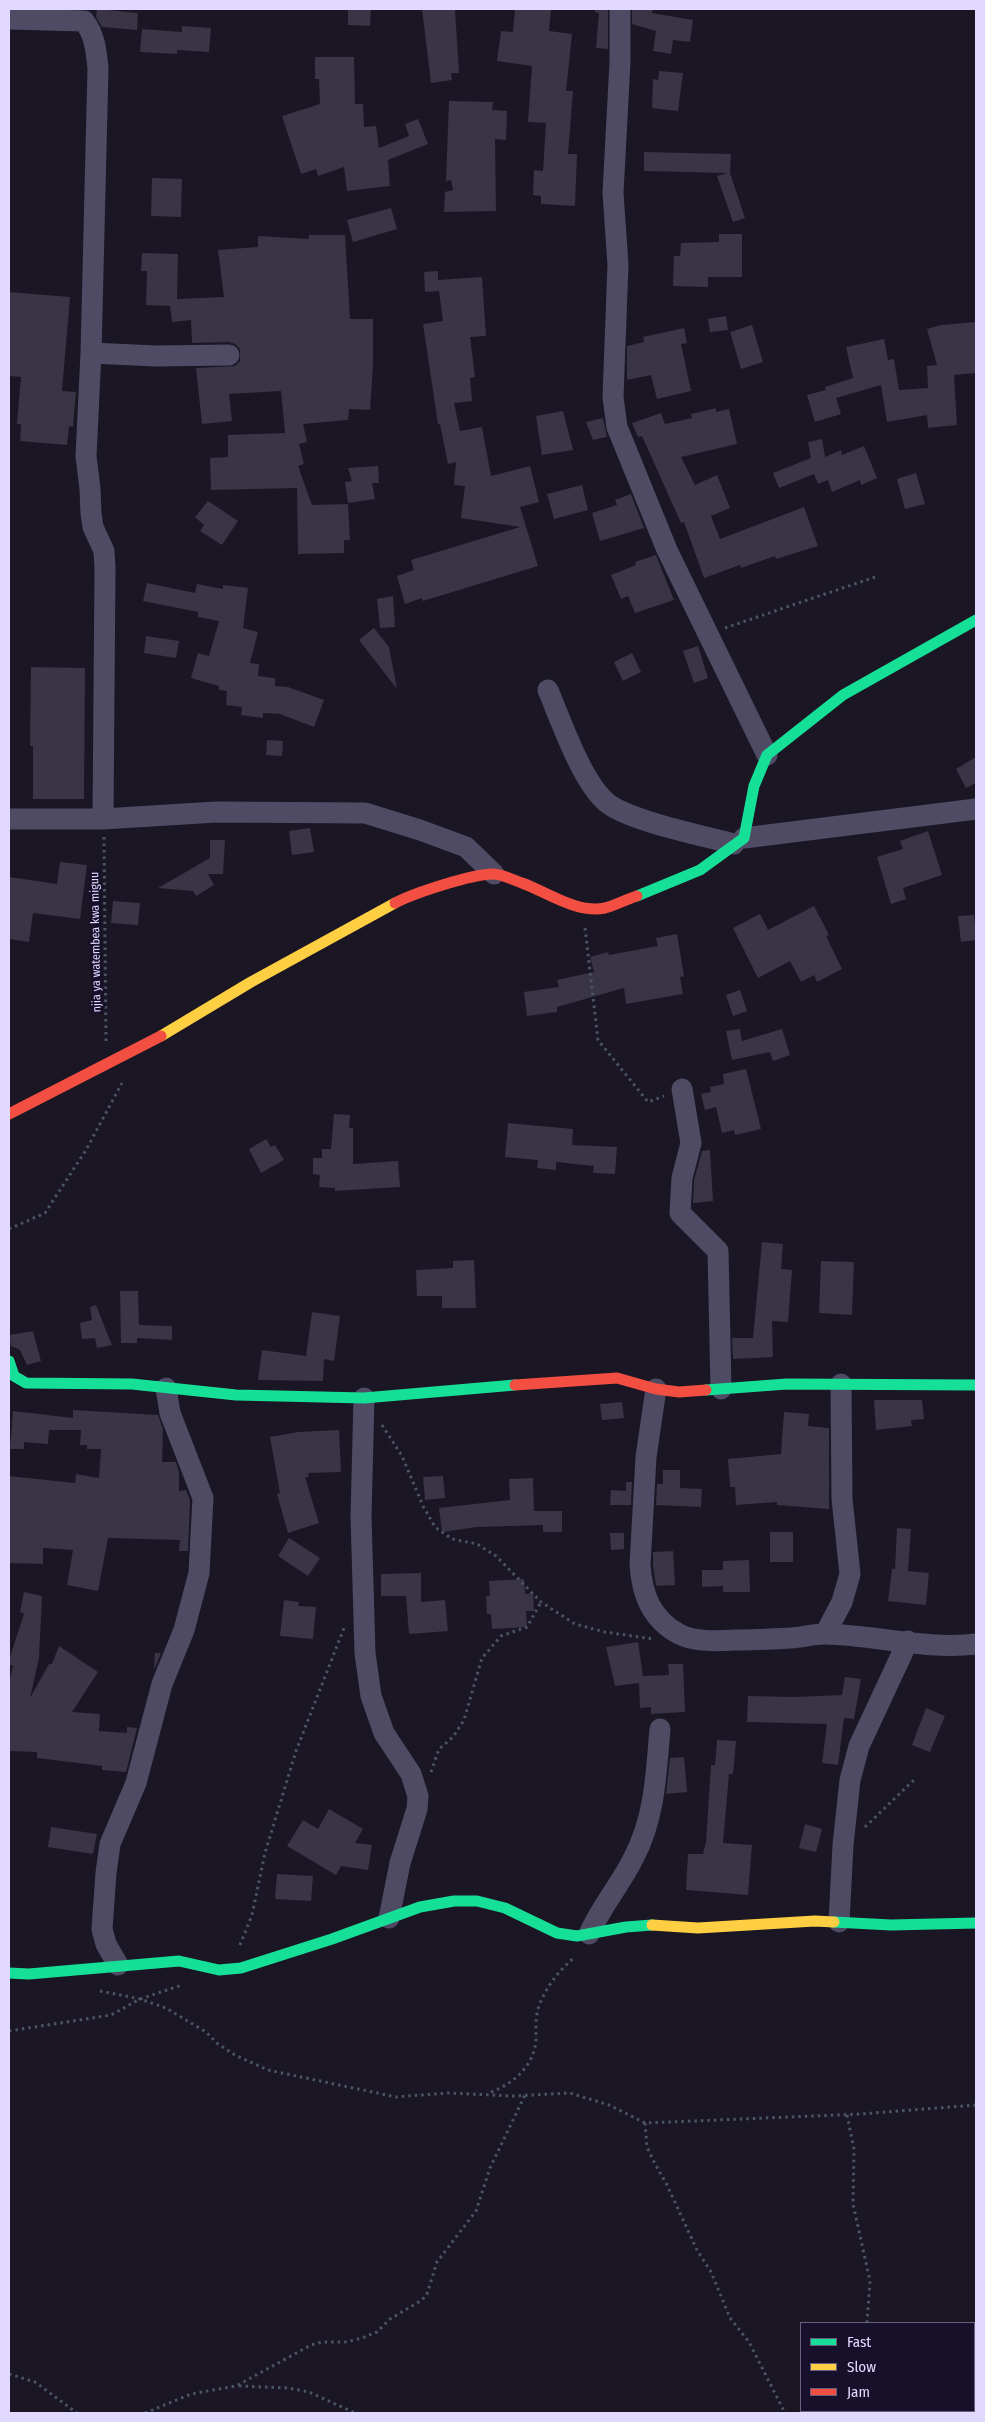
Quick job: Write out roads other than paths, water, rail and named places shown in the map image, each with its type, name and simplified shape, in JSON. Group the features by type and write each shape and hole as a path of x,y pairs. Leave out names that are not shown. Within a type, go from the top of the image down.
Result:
{"street":[{"path":"620,9 620,62 613,194 618,264 614,404 617,427 667,550 768,755"},
{"path":"9,20 84,21 91,30 95,43 98,68 91,353 86,456 93,527 104,551 105,568 103,819"},
{"path":"91,353 156,356 229,355"},
{"path":"9,819 103,819 216,812 365,813 466,847 494,874 540,890 569,903 586,908 604,908 700,870 739,841 754,786 768,755 843,695 976,620"},
{"path":"548,690 587,778 605,802 634,817 739,841 976,809"},
{"path":"9,1114 145,1046 251,982 407,897 475,877 494,874"},
{"path":"682,1089 691,1143 682,1178 680,1213 718,1251 721,1389"},
{"path":"9,1361 14,1376 26,1383 132,1384 236,1395 364,1398 598,1378 633,1381 656,1389 678,1392 787,1384 976,1385"},
{"path":"825,1634 842,1602 850,1574 842,1499 841,1384"},
{"path":"118,1965 106,1944 102,1929 110,1844 136,1783 162,1684 184,1630 199,1573 203,1498 170,1413 166,1388"},
{"path":"656,1389 646,1457 640,1565 641,1582 648,1605 658,1619 688,1638 757,1640 825,1634 908,1641 936,1647 976,1644"},
{"path":"364,1398 365,1420 361,1471 362,1598 365,1653 371,1696 384,1733 411,1774 418,1796 417,1809 400,1863 389,1918"},
{"path":"839,1922 843,1845 850,1780 859,1746 908,1641"},
{"path":"589,1934 599,1912 634,1858 645,1834 652,1810 660,1729"},
{"path":"9,1973 29,1974 178,1961 219,1970 230,1970 277,1957 420,1907 454,1901 477,1901 505,1908 557,1933 577,1936 646,1925 698,1928 778,1922 839,1922 891,1925 976,1923"}]}
